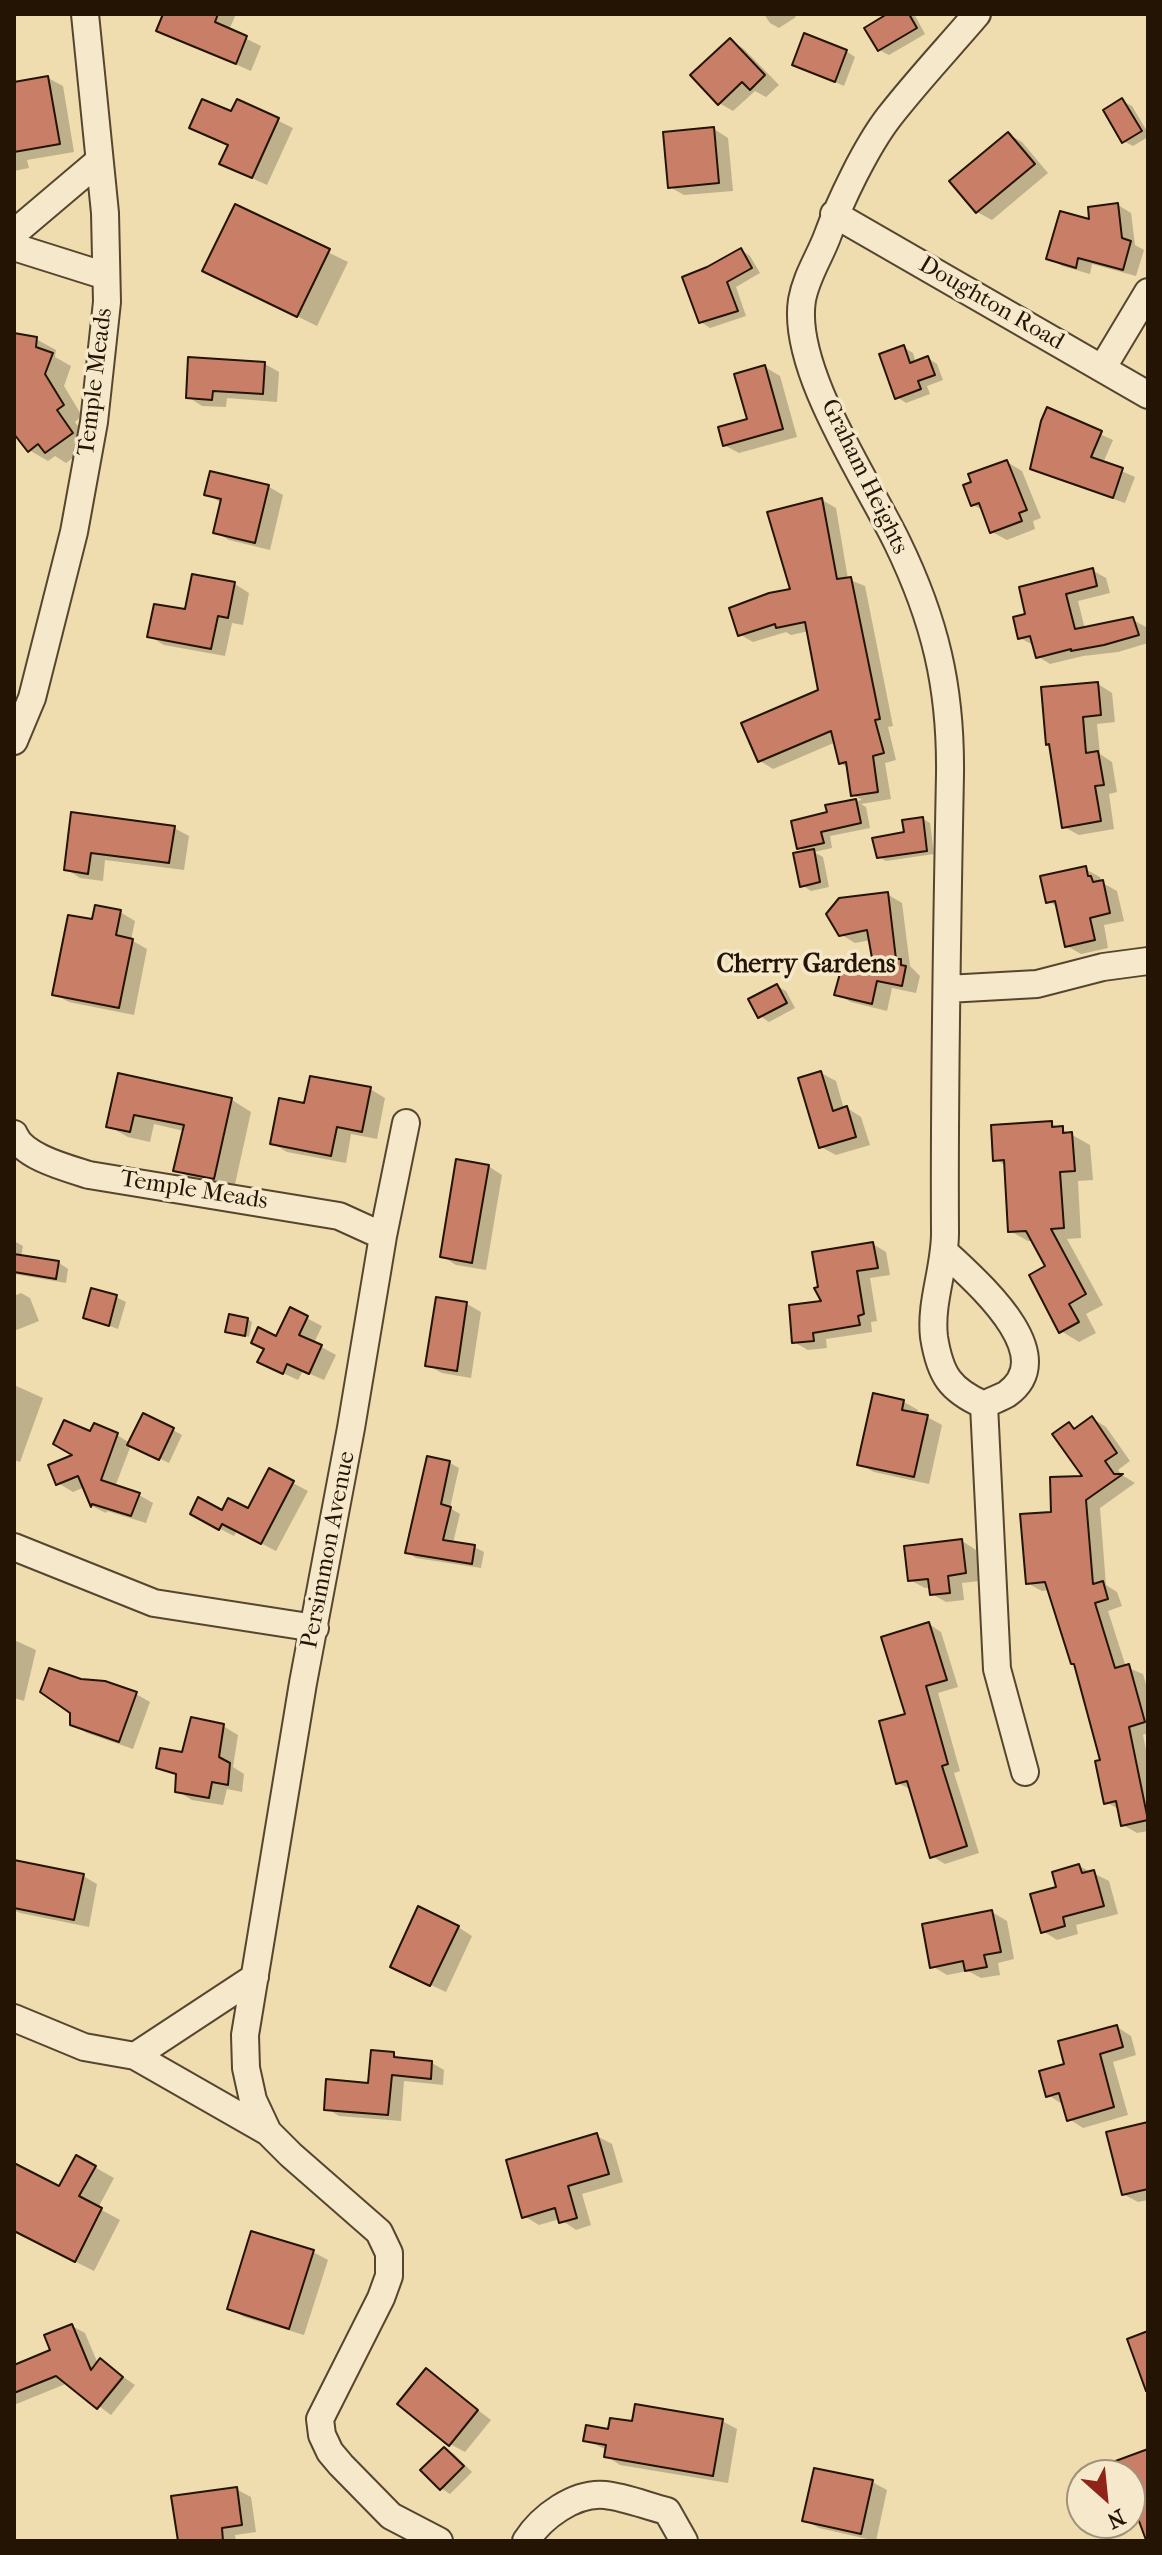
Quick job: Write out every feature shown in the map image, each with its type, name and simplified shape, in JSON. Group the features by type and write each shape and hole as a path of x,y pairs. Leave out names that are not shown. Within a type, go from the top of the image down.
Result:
{"street":[{"name":"Temple Meads","path":"14,741 32,698 74,532 94,422 107,302 105,213 85,14"},
{"name":"Graham Heights","path":"977,14 887,120 834,214 802,301 802,330 809,363 840,434 898,543 938,644 946,687 950,770 944,1037 945,1252 933,1314 940,1362 947,1381 961,1395 984,1405"},
{"path":"14,233 99,161"},
{"name":"Doughton Road","path":"834,214 1148,395"},
{"path":"14,247 106,276"},
{"path":"1103,367 1148,292"},
{"path":"947,989 1037,984 1103,967 1148,961"},
{"name":"Persimmon Avenue","path":"268,2132 253,2100 246,2068 245,2035 303,1683 406,1123"},
{"name":"Temple Meads","path":"14,1134 17,1142 53,1165 89,1175 339,1216 383,1236"},
{"path":"945,1252 1001,1306 1025,1355 1021,1376 1009,1393 984,1405 997,1669 1025,1772"},
{"path":"14,1547 154,1603 315,1628"},
{"path":"135,2056 255,1977"},
{"path":"14,2018 84,2047 135,2056 268,2132 379,2232 389,2253 389,2276 320,2419 322,2435 330,2452 391,2516 439,2541"},
{"path":"526,2541 538,2523 567,2503 603,2494 667,2511 684,2541"}],"building":[{"path":"163,14 218,14 215,22 247,36 236,64 156,31"},
{"path":"887,14 909,14 917,28 878,51 864,28"},
{"path":"804,33 847,50 835,82 792,65"},
{"path":"730,38 765,75 750,90 742,82 718,105 690,75"},
{"path":"48,76 60,144 14,152 14,82"},
{"path":"1122,98 1142,131 1122,143 1103,110"},
{"path":"202,99 231,111 237,99 279,118 252,178 219,164 228,145 189,128"},
{"path":"714,127 719,183 668,188 663,132"},
{"path":"1008,132 1035,164 976,213 949,181"},
{"path":"1118,203 1122,238 1131,241 1123,270 1078,258 1076,268 1046,259 1060,211 1089,219 1088,207"},
{"path":"235,204 330,249 297,317 202,271"},
{"path":"741,248 752,268 727,282 738,311 699,323 682,277"},
{"path":"14,333 37,337 36,347 53,353 45,374 64,405 57,410 73,433 45,453 38,444 28,452 14,434"},
{"path":"904,345 910,363 928,356 935,375 918,381 921,389 895,399 879,354"},
{"path":"188,357 265,362 263,394 213,391 212,400 186,398"},
{"path":"765,365 783,429 723,446 718,427 747,419 734,374"},
{"path":"1047,407 1102,431 1091,457 1123,468 1113,498 1030,469"},
{"path":"1007,460 1027,510 1019,513 1022,521 990,533 979,503 971,506 963,485 971,482 968,474"},
{"path":"210,471 269,485 255,543 213,533 221,499 204,495"},
{"path":"822,498 837,579 851,577 880,719 875,720 884,753 873,756 878,792 851,796 846,762 839,764 831,731 758,762 741,723 818,690 805,622 776,628 775,624 738,636 729,608 769,593 790,589 767,512"},
{"path":"1093,568 1097,586 1066,594 1075,629 1133,617 1139,635 1036,658 1030,636 1018,639 1013,617 1025,614 1019,587"},
{"path":"192,574 235,582 228,618 218,616 211,649 147,637 154,604 185,609"},
{"path":"1098,682 1101,715 1083,717 1086,753 1098,751 1104,785 1095,786 1101,821 1062,828 1049,744 1046,745 1041,687"},
{"path":"856,799 861,823 821,832 824,843 797,849 791,821 827,812 825,805"},
{"path":"71,812 175,826 169,863 91,853 88,874 64,870"},
{"path":"923,817 927,851 877,858 872,838 904,832 902,820"},
{"path":"814,849 820,882 800,887 793,853"},
{"path":"1086,866 1093,882 1103,880 1110,913 1090,918 1095,940 1065,947 1055,901 1046,903 1040,876"},
{"path":"888,892 896,959 901,959 901,965 906,966 902,986 877,981 872,1004 834,995 842,966 875,975 867,930 839,936 826,914 839,898"},
{"path":"95,905 121,910 116,935 133,939 119,1008 52,995 68,915 92,919"},
{"path":"777,984 787,1003 758,1018 748,999"},
{"path":"821,1071 833,1111 847,1106 856,1137 819,1148 798,1078"},
{"path":"118,1073 232,1098 214,1179 173,1171 184,1125 134,1115 130,1132 106,1127"},
{"path":"310,1076 371,1087 362,1132 337,1127 331,1156 270,1144 279,1098 304,1103"},
{"path":"1052,1121 1052,1127 1063,1126 1063,1133 1072,1132 1075,1171 1060,1172 1064,1228 1051,1229 1086,1294 1069,1304 1079,1322 1059,1333 1029,1275 1045,1266 1026,1231 1008,1232 1004,1160 993,1161 991,1125"},
{"path":"456,1159 489,1165 472,1263 440,1257"},
{"path":"873,1242 878,1268 857,1271 864,1314 858,1316 860,1325 813,1333 814,1341 792,1343 789,1305 821,1301 814,1288 818,1287 812,1252"},
{"path":"14,1254 59,1261 56,1279 14,1272"},
{"path":"91,1288 117,1295 109,1326 83,1318"},
{"path":"436,1297 467,1302 457,1371 425,1366"},
{"path":"290,1307 308,1316 299,1335 322,1345 309,1374 287,1364 283,1374 257,1362 264,1349 251,1343 258,1327 276,1336"},
{"path":"229,1314 248,1318 245,1336 225,1332"},
{"path":"873,1393 904,1400 902,1410 928,1415 914,1477 857,1465"},
{"path":"143,1413 174,1428 159,1460 127,1445"},
{"path":"1092,1416 1117,1453 1105,1461 1114,1474 1123,1474 1086,1500 1093,1584 1103,1581 1108,1599 1095,1603 1115,1668 1129,1664 1145,1722 1129,1727 1148,1820 1121,1826 1116,1801 1104,1804 1095,1761 1100,1760 1074,1664 1071,1664 1045,1582 1026,1584 1020,1514 1051,1512 1050,1477 1082,1476 1052,1434 1069,1422 1074,1429"},
{"path":"64,1420 90,1431 94,1423 118,1433 101,1480 140,1493 131,1516 92,1504 91,1507 78,1476 56,1485 48,1465 72,1455 53,1444"},
{"path":"427,1456 450,1461 441,1504 451,1507 443,1540 475,1545 472,1564 405,1553"},
{"path":"269,1468 294,1481 261,1544 222,1524 219,1530 190,1514 198,1497 222,1510 228,1498 248,1508"},
{"path":"962,1539 966,1573 948,1576 950,1593 930,1595 928,1579 908,1581 904,1546"},
{"path":"929,1622 947,1680 926,1686 948,1764 942,1766 967,1846 930,1858 907,1781 896,1784 879,1721 905,1714 881,1637"},
{"path":"49,1668 137,1692 119,1742 70,1725 70,1713 40,1692"},
{"path":"191,1717 224,1724 219,1757 230,1763 228,1785 212,1782 209,1798 175,1792 176,1774 156,1768 160,1748 182,1752"},
{"path":"14,1860 84,1874 74,1920 14,1908"},
{"path":"1079,1864 1082,1873 1094,1870 1104,1906 1063,1917 1065,1926 1041,1933 1030,1894 1056,1887 1052,1872"},
{"path":"418,1906 459,1926 430,1986 390,1967"},
{"path":"992,1910 1001,1952 984,1955 987,1967 965,1971 963,1961 930,1968 922,1924"},
{"path":"1117,2025 1123,2047 1100,2054 1114,2107 1067,2121 1059,2093 1046,2097 1039,2071 1064,2064 1058,2041"},
{"path":"371,2050 394,2052 394,2057 432,2061 431,2079 392,2075 388,2115 324,2110 326,2079 368,2083"},
{"path":"1148,2122 1148,2189 1122,2195 1106,2132"},
{"path":"597,2133 609,2174 568,2186 577,2218 559,2223 555,2208 522,2218 506,2160"},
{"path":"76,2155 96,2166 79,2196 102,2208 75,2262 14,2231 14,2163 59,2186"},
{"path":"251,2231 314,2250 289,2329 227,2309"},
{"path":"72,2324 91,2370 100,2358 123,2377 97,2409 56,2376 14,2393 14,2365 50,2350 44,2335"},
{"path":"1148,2331 1148,2390 1146,2391 1127,2339"},
{"path":"426,2368 478,2410 449,2446 397,2404"},
{"path":"635,2404 723,2419 713,2476 604,2457 606,2445 583,2441 586,2425 608,2429 610,2418 632,2421"},
{"path":"444,2447 464,2466 440,2490 420,2470"},
{"path":"1148,2449 1148,2540 1146,2459 1121,2459"},
{"path":"814,2468 873,2480 861,2534 802,2521"},
{"path":"237,2487 242,2525 222,2528 223,2541 178,2541 171,2496"}],"district":[{"name":"Cherry Gardens","path":"806,966"}]}
